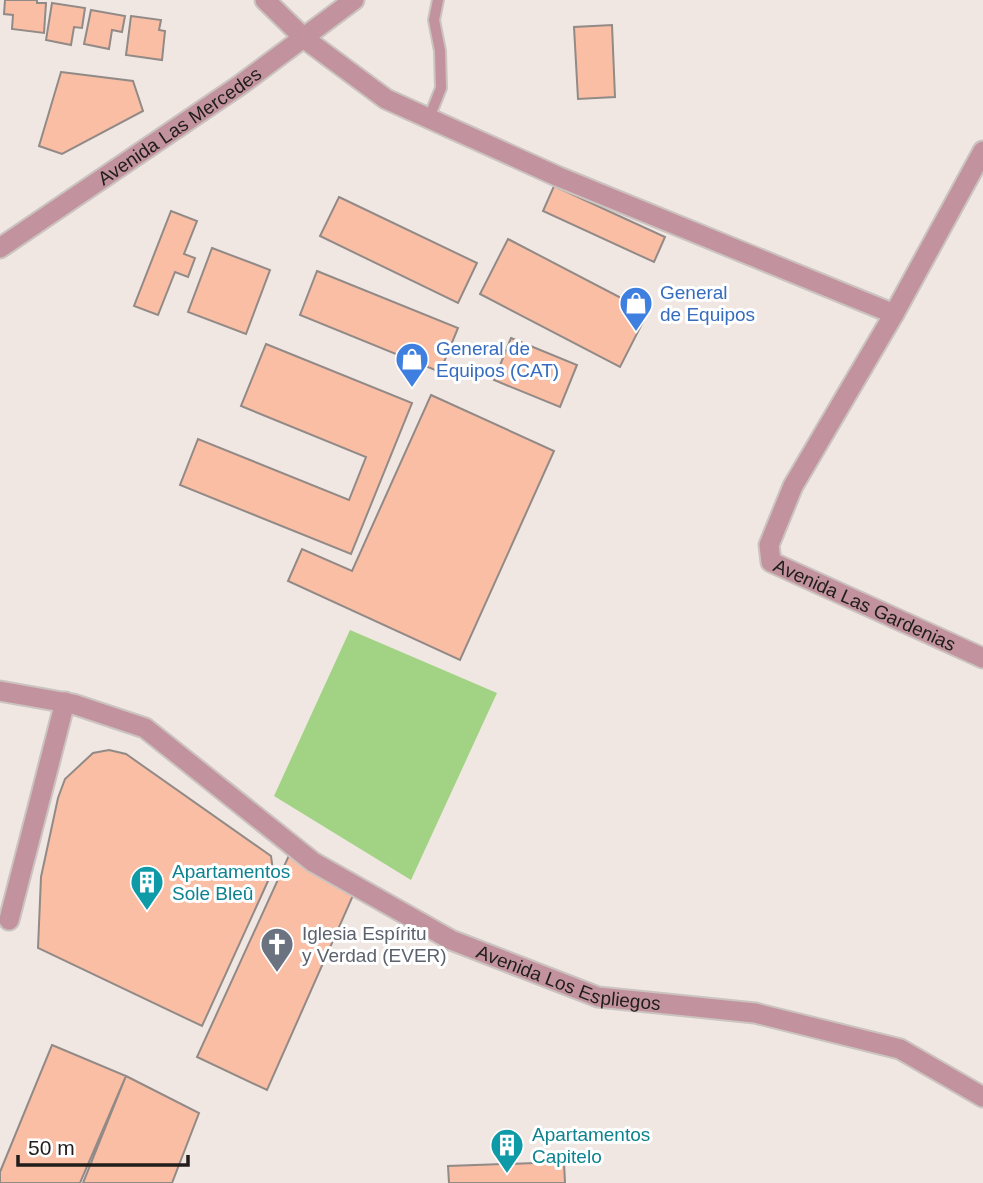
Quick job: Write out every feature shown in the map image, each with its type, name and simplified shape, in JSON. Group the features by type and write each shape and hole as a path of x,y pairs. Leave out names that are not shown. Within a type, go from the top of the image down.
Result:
{"street":[{"path":"265,0 304,39 386,99 559,177 894,314 983,151"},
{"name":"Avenida Las Mercedes","path":"2,244 304,39 354,0"},
{"name":"Avenida Las Gardenias","path":"894,314 793,486 769,545 771,562 983,658"},
{"name":"Avenida Los Espliegos","path":"0,691 65,702 145,728 313,862 451,940 598,996 755,1013 900,1049 983,1097"},
{"path":"9,920 65,702"}],"lane":[{"path":"429,118 441,88 440,51 434,20 438,0"}],"green space":[{"path":"350,630 497,693 411,880 274,796"}],"building":[{"path":"5,0 37,0 37,3 46,3 44,33 12,29 13,15 4,14"},
{"path":"52,3 85,8 82,28 74,27 71,45 46,40"},
{"path":"91,10 125,16 122,32 112,30 109,49 84,44"},
{"path":"131,16 161,20 159,30 165,31 162,60 126,55"},
{"path":"612,25 615,97 578,99 574,27"},
{"path":"61,72 133,81 143,111 62,154 39,146"},
{"path":"554,186 665,237 654,262 543,211"},
{"path":"339,197 477,263 458,303 320,236"},
{"path":"171,211 197,221 184,254 195,258 188,277 175,272 158,315 134,306"},
{"path":"508,239 648,312 620,367 480,294"},
{"path":"212,248 270,270 246,334 188,312"},
{"path":"317,271 458,328 440,372 300,315"},
{"path":"511,338 577,365 560,407 494,380"},
{"path":"266,344 412,403 351,554 180,485 198,439 349,500 366,457 241,406"},
{"path":"431,395 554,451 460,660 288,581 302,549 352,571"},
{"name":"Apartamentos Sole Bleû","path":"109,750 126,754 271,856 273,870 202,1026 38,948 41,877 58,798 65,779 93,753"},
{"name":"Iglesia Espíritu y Verdad (EVER)","path":"291,851 355,891 267,1090 197,1057"},
{"path":"52,1045 126,1076 80,1183 0,1183 0,1172"},
{"path":"126,1076 199,1113 172,1183 83,1183"},
{"name":"Apartamentos Capitelo","path":"564,1162 565,1183 449,1183 448,1166"}],"place":[{"name":"General de Equipos","path":"636,333"},
{"name":"General de Equipos (CAT)","path":"412,389"},
{"name":"Apartamentos Sole Bleû","path":"147,912"},
{"name":"Iglesia Espíritu y Verdad (EVER)","path":"277,974"},
{"name":"Apartamentos Capitelo","path":"507,1175"}]}
